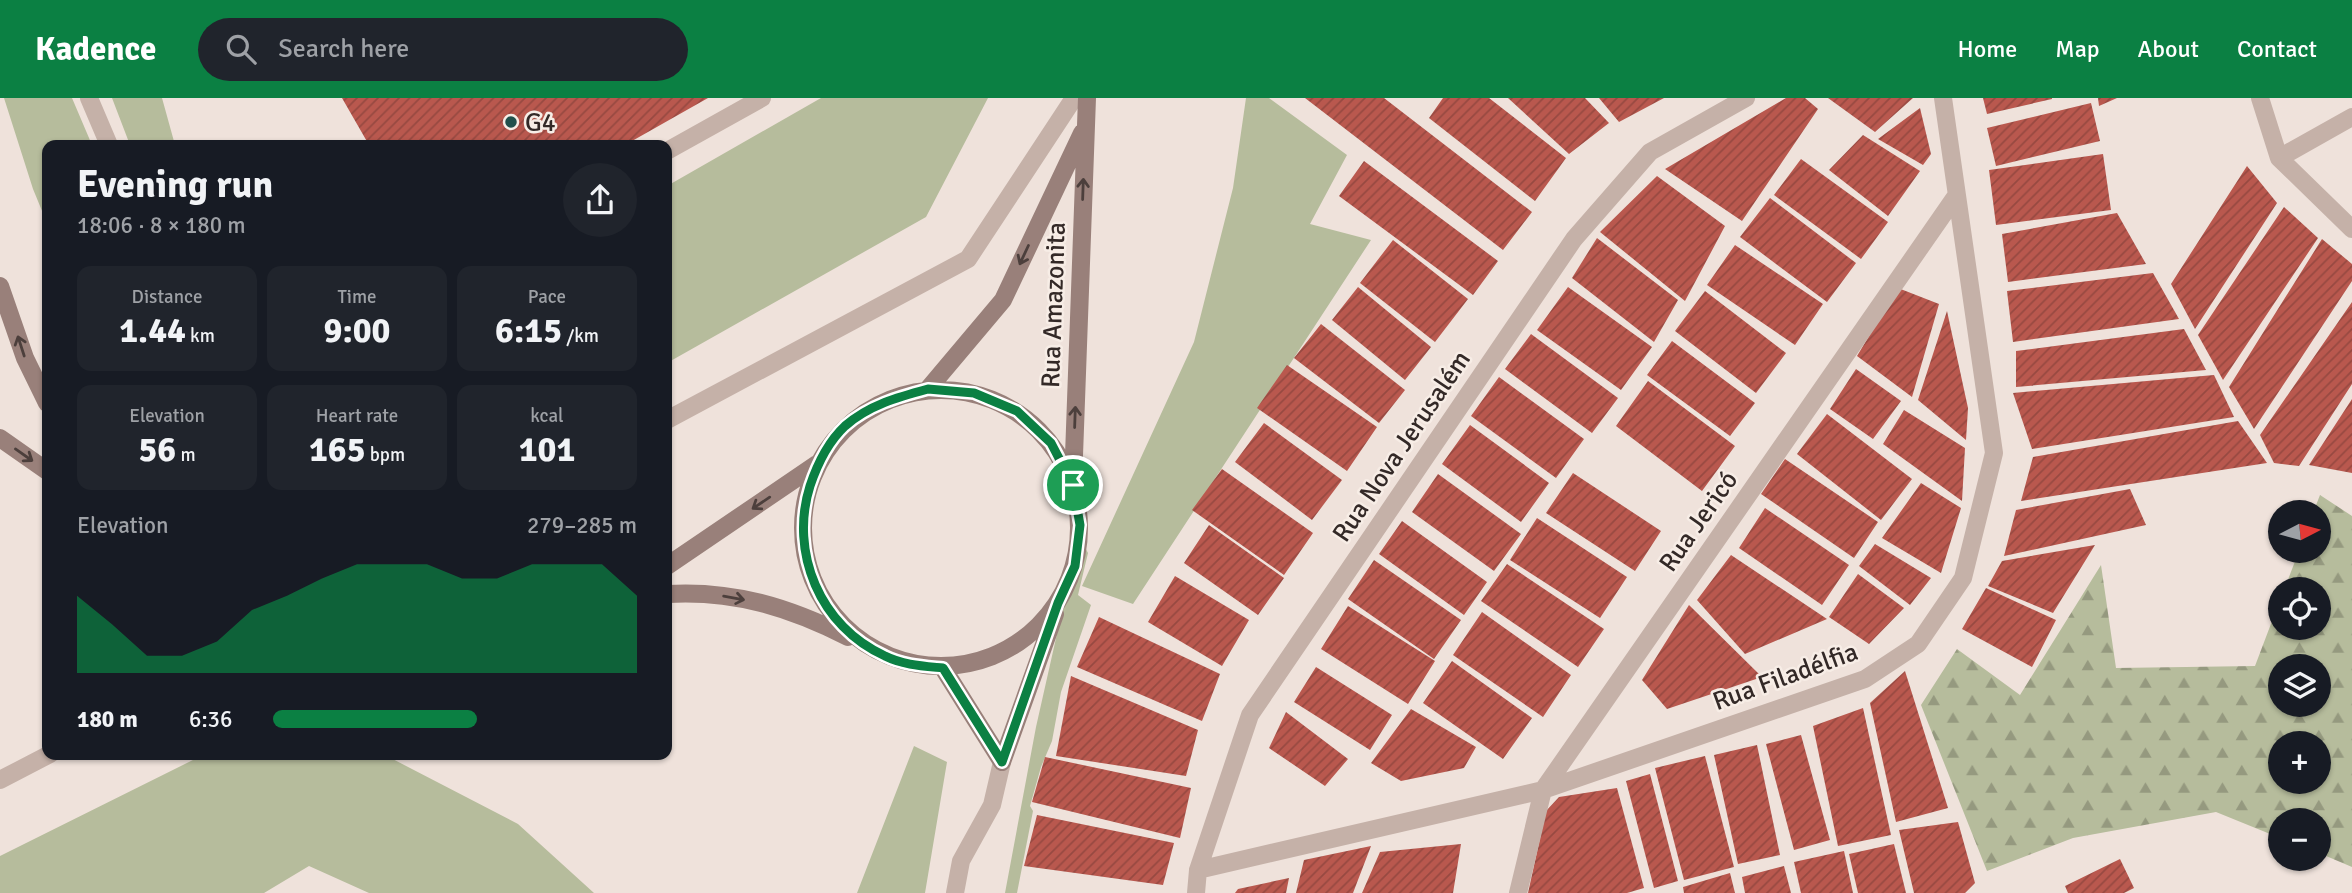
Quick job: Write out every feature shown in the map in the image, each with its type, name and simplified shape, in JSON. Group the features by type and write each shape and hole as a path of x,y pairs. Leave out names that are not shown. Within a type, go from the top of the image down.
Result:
{"main road":[{"name":"Rua Amazonita","path":"1002,762 1058,603 1075,566 1080,525 1073,485 1087,98"},
{"name":"Rua Amazonita","path":"928,389 1003,300 1085,127"},
{"path":"0,286 25,358 42,392"},
{"name":"Rua Amazonita","path":"884,656 847,631 819,595 804,553 803,507 817,464 844,427 883,401 928,389 974,393 1017,411 1051,443 1073,485"},
{"path":"0,438 42,467"},
{"name":"Rua Amazonita","path":"672,563 817,464"},
{"name":"Rua Amazonita","path":"672,594 699,592 765,604 807,617 884,656 913,665 943,668 988,660 1028,637 1058,603"},
{"path":"943,668 1002,762"}],"street":[{"path":"89,98 107,140"},
{"path":"672,148 762,98"},
{"path":"672,417 968,259 1073,98"},
{"name":"Rua Nova Jerusalém","path":"1196,893 1198,870 1250,715 1574,239 1650,152 1746,98"},
{"name":"Rua Filadélfia","path":"1198,870 1543,790 1865,679 1918,644 1963,578 1994,453 1942,98"},
{"path":"2260,98 2279,158 2352,229"},
{"path":"2279,158 2352,117"},
{"name":"Rua Jericó","path":"1518,893 1543,790 1956,196"},
{"path":"0,780 42,758"},
{"path":"955,893 961,861 992,805 1002,762"}],"green space":[{"path":"4,98 72,98 90,140 42,140 42,211"},
{"path":"112,98 162,98 174,140 128,140"},
{"path":"821,98 988,98 926,217 672,360 672,183"},
{"path":"1246,98 1269,98 1347,155 1310,224 1371,240 1133,604 1082,586 1194,342 1233,188"},
{"path":"2331,502 2352,516 2352,867 2331,858 2331,808 2268,808 2268,833 2216,812 2073,838 1987,871 1921,705 1957,649 2020,695 2101,565 2116,668 2255,666 2268,632 2268,640 2331,640 2331,577 2289,577 2294,564 2331,564"},
{"path":"1079,536 1088,553 1078,595 1091,605 1061,692 1052,741 1030,806 1033,811 1017,893 1005,893 1036,727"},
{"path":"914,746 947,762 925,893 857,893"},
{"path":"193,760 395,760 518,824 594,893 369,893 309,866 264,893 0,893 0,856"}],"building":[{"name":"G4","path":"342,98 708,98 634,140 366,140"},
{"path":"1305,98 1384,98 1532,212 1503,250"},
{"path":"1443,98 1489,98 1566,158 1535,201 1429,118"},
{"path":"1508,98 1585,98 1609,123 1569,154"},
{"path":"1599,98 1664,98 1619,122"},
{"path":"1786,98 1805,98 1818,109 1742,221 1665,169"},
{"path":"1828,98 1913,98 1875,132"},
{"path":"1983,98 2052,98 2052,99 1987,114"},
{"path":"2098,98 2117,98 2099,106"},
{"path":"2091,103 2100,141 1996,166 1987,128"},
{"path":"1920,108 1931,154 1923,165 1878,139"},
{"path":"1863,135 1920,171 1888,216 1829,170"},
{"path":"2103,154 2111,210 1996,225 1989,170"},
{"path":"1801,159 1888,222 1861,259 1774,195"},
{"path":"1364,161 1498,261 1473,295 1339,196"},
{"path":"2247,166 2277,203 2195,329 2171,284"},
{"path":"1657,176 1725,226 1685,301 1600,232"},
{"path":"1770,198 1856,263 1827,302 1740,237"},
{"path":"2284,207 2318,238 2223,380 2198,335"},
{"path":"2117,213 2146,264 2008,282 2002,234"},
{"path":"1597,238 1678,300 1654,342 1572,278"},
{"path":"2322,239 2352,264 2352,281 2254,429 2229,387"},
{"path":"1393,240 1468,299 1435,342 1360,283"},
{"path":"1735,245 1823,304 1795,345 1707,285"},
{"path":"2153,273 2179,319 2013,342 2007,291"},
{"path":"1358,287 1431,347 1405,380 1332,320"},
{"path":"1568,287 1652,347 1621,390 1537,330"},
{"path":"1898,288 1939,304 1912,397 1857,356"},
{"path":"1705,291 1786,353 1756,393 1675,331"},
{"path":"2352,302 2352,384 2299,466 2274,463 2260,435"},
{"path":"1947,311 1968,408 1966,440 1918,400"},
{"path":"1321,324 1405,390 1379,423 1294,358"},
{"path":"2184,329 2206,370 2016,387 2016,351"},
{"path":"1531,334 1618,398 1592,433 1505,369"},
{"path":"1672,341 1755,403 1730,436 1647,375"},
{"path":"1287,365 1377,427 1347,471 1257,408"},
{"path":"1856,369 1901,401 1873,439 1830,409"},
{"path":"2214,375 2234,417 2032,449 2013,393"},
{"path":"1499,377 1584,439 1556,478 1471,416"},
{"path":"1648,381 1735,446 1702,491 1616,426"},
{"path":"2352,399 2352,473 2309,465"},
{"path":"1904,410 1965,448 1962,501 1883,444"},
{"path":"1827,414 1912,479 1881,520 1797,454"},
{"path":"2238,421 2267,463 2021,501 2033,457"},
{"path":"1264,423 1342,480 1312,520 1235,462"},
{"path":"1470,425 1549,483 1521,522 1442,464"},
{"path":"1785,459 1878,522 1854,558 1761,494"},
{"path":"1222,469 1313,533 1284,575 1192,510"},
{"path":"1573,473 1661,531 1635,571 1546,513"},
{"path":"1438,474 1521,534 1494,571 1412,512"},
{"path":"1921,483 1961,508 1941,573 1882,538"},
{"path":"2130,489 2146,525 2004,556 2016,510"},
{"path":"1765,508 1849,565 1822,605 1739,548"},
{"path":"1537,518 1627,577 1600,618 1510,560"},
{"path":"1402,521 1487,582 1464,615 1379,554"},
{"path":"1209,525 1284,578 1258,615 1184,563"},
{"path":"1875,544 1931,578 1910,605 1859,566"},
{"path":"2095,545 2053,613 1988,586 2002,561"},
{"path":"1731,555 1827,619 1745,654 1697,600"},
{"path":"1374,560 1461,620 1434,659 1348,599"},
{"path":"1507,564 1604,629 1578,667 1481,601"},
{"path":"1858,574 1904,608 1869,644 1829,617"},
{"path":"1175,576 1249,620 1222,666 1148,622"},
{"path":"1986,588 2056,620 2032,667 1962,629"},
{"path":"1689,605 1762,677 1667,709 1642,680"},
{"path":"1348,606 1435,661 1408,704 1321,649"},
{"path":"1482,612 1571,675 1543,717 1453,655"},
{"path":"1099,617 1220,674 1202,721 1077,667"},
{"path":"1452,661 1532,718 1503,759 1423,703"},
{"path":"1316,667 1392,715 1370,750 1294,702"},
{"path":"1905,671 1948,808 1896,822 1870,703"},
{"path":"1071,676 1198,730 1186,776 1056,756"},
{"path":"1863,708 1891,835 1838,846 1813,726"},
{"path":"1411,709 1476,747 1464,768 1401,781 1371,763"},
{"path":"1286,712 1348,759 1325,786 1269,748"},
{"path":"1801,735 1830,840 1794,850 1766,744"},
{"path":"1757,745 1780,855 1738,864 1714,755"},
{"path":"1705,756 1734,867 1684,880 1655,768"},
{"path":"1045,757 1191,788 1180,838 1032,802"},
{"path":"1650,774 1678,881 1654,888 1626,781"},
{"path":"1617,788 1644,888 1627,893 1528,893 1546,811 1559,797"},
{"path":"1037,815 1174,843 1163,885 1024,866"},
{"path":"1958,822 1975,883 1965,893 1914,893 1899,830"},
{"path":"1461,844 1453,893 1362,893 1380,852"},
{"path":"1894,844 1906,893 1858,893 1849,854"},
{"path":"1371,846 1353,893 1296,893 1304,860"},
{"path":"1844,851 1853,893 1801,893 1794,862"},
{"path":"2120,859 2134,888 2124,893 2068,893 2065,886"},
{"path":"1784,866 1791,893 1745,893 1742,877"},
{"path":"1730,873 1735,893 1684,893 1683,887"},
{"path":"1289,878 1286,893 1235,893 1238,889"}],"place":[{"name":"G4","path":"511,122"}],"route":[{"path":"928,389 974,393 1017,411 1051,443 1073,485 1080,525 1075,566 1058,603 1002,762 943,668 913,665 884,656 847,631 819,595 804,553 803,507 817,464 844,427 883,401 928,389"}]}
